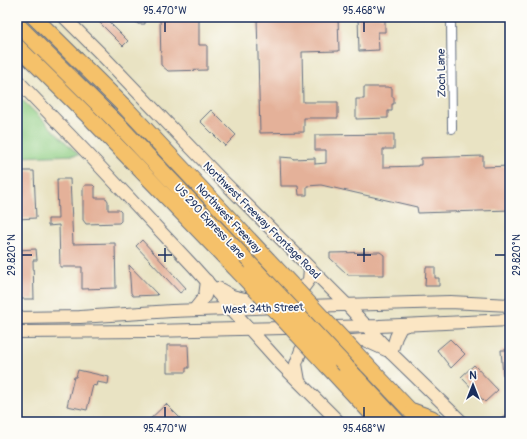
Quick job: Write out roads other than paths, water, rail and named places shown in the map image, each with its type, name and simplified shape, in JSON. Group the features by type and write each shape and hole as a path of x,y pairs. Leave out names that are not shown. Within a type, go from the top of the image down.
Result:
{"highway":[{"name":"Northwest Freeway","path":"34,17 123,105 421,422"},
{"name":"US 290 Express Lane","path":"17,24 116,122 398,422"},
{"path":"17,46 93,121 234,267 379,422"},
{"path":"409,409 432,418 435,422"}],"main road":[{"name":"Northwest Freeway Frontage Road","path":"64,17 347,305 391,353 462,422"},
{"path":"17,80 207,281 280,363 339,422"},
{"path":"207,281 232,296 245,299 276,298 301,291 309,280 310,269"},
{"path":"194,310 205,296 207,281"},
{"path":"449,323 450,302"},
{"name":"West 34th Street","path":"17,318 80,317 119,313 194,310 450,302 510,305"},
{"path":"119,313 120,331"},
{"name":"West 34th Street","path":"17,332 251,329 408,325 510,320"},
{"path":"299,381 296,364 301,350 318,344 364,340 391,353 401,327 408,325"}],"street":[{"name":"Zoch Lane","path":"451,17 452,129"}]}
